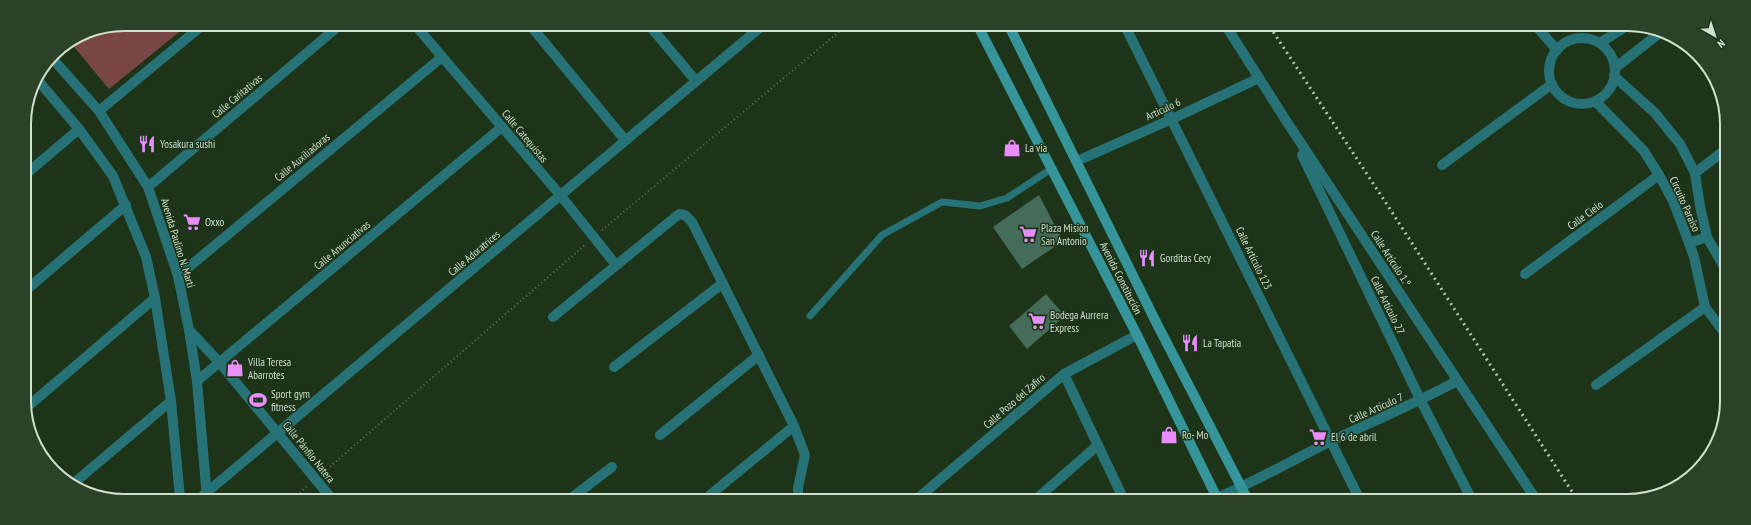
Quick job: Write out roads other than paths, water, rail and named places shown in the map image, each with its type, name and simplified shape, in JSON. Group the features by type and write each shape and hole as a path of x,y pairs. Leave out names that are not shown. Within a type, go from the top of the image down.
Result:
{"main road":[{"name":"Avenida Constitución","path":"981,31 1137,335 1215,494"},
{"name":"Avenida Constitución","path":"1012,31 1157,324 1245,494"}],"street":[{"path":"99,111 196,31"},
{"name":"Calle Caritativas","path":"148,187 333,31"},
{"name":"Calle Catequistas","path":"420,31 561,196 616,265"},
{"path":"535,31 625,140"},
{"path":"654,31 696,81"},
{"name":"Calle Adoratrices","path":"207,494 277,432 561,196 625,140 756,31"},
{"name":"Calle Artículo 123","path":"1128,31 1357,494"},
{"name":"Calle Artículo 1.º","path":"1229,31 1285,119 1532,494"},
{"path":"1540,31 1556,50"},
{"path":"1600,43 1619,31"},
{"path":"1614,72 1612,58 1608,50 1600,43 1589,38 1577,38 1566,42 1556,50 1551,60 1549,72 1552,84 1557,92 1565,99 1575,103 1595,101 1607,90 1614,72 1656,36"},
{"name":"Calle Auxiliadoras","path":"178,276 442,57"},
{"name":"Avenida Paulino N. Martí","path":"55,61 99,111 148,187 178,276 189,330 197,381 205,494"},
{"name":"Circuito Paraíso","path":"1614,72 1655,113 1680,144 1695,173 1707,237 1720,260"},
{"name":"Articulo 6","path":"1077,161 1172,119 1259,78"},
{"path":"41,84 79,129 114,176 146,257 155,298 171,401 180,494"},
{"path":"1442,165 1552,84"},
{"name":"Circuito Paraíso","path":"1595,101 1644,150 1659,175 1673,201 1694,257 1705,307 1720,327"},
{"name":"Calle Artículo 27","path":"1285,119 1421,401 1469,494"},
{"name":"Calle Anunciativas","path":"197,381 502,127"},
{"path":"31,170 79,129"},
{"path":"1695,173 1720,154"},
{"name":"Calle Cielo","path":"1525,274 1659,175"},
{"path":"31,286 126,205"},
{"path":"553,317 679,214 684,215 692,222 760,355 794,426 805,455 798,494"},
{"path":"1689,243 1707,237"},
{"path":"614,367 723,283"},
{"path":"31,404 155,298"},
{"path":"1596,385 1705,307"},
{"name":"Calle Pánfilo Natera","path":"189,330 220,363 328,494"},
{"name":"Calle Pozo del Zafiro","path":"923,494 1064,374 1137,335"},
{"path":"660,435 760,355"},
{"path":"1064,374 1121,494"},
{"name":"Calle Artículo 7","path":"1227,494 1331,442 1421,401 1457,381"},
{"path":"76,481 171,401"},
{"path":"711,494 794,426"},
{"path":"1042,494 1098,445"},
{"path":"577,494 612,467"}],"lane":[{"path":"810,316 882,235 942,202 980,206 1007,198 1051,170"}],"railway":[{"path":"1273,31 1388,206 1573,494"}],"place":[{"name":"Yosakura sushi","path":"147,144"},
{"name":"La via","path":"1012,148"},
{"name":"Oxxo","path":"192,222"},
{"name":"Plaza Mision San Antonio","path":"1028,234"},
{"name":"Gorditas Cecy","path":"1147,258"},
{"name":"Bodega Aurrera Express","path":"1037,321"},
{"name":"La Tapatia","path":"1190,343"},
{"name":"Villa Teresa Abarrotes","path":"235,368"},
{"name":"Sport gym fitness","path":"258,400"},
{"name":"Ro- Mo","path":"1169,435"},
{"name":"El 6 de abril","path":"1318,437"}]}
